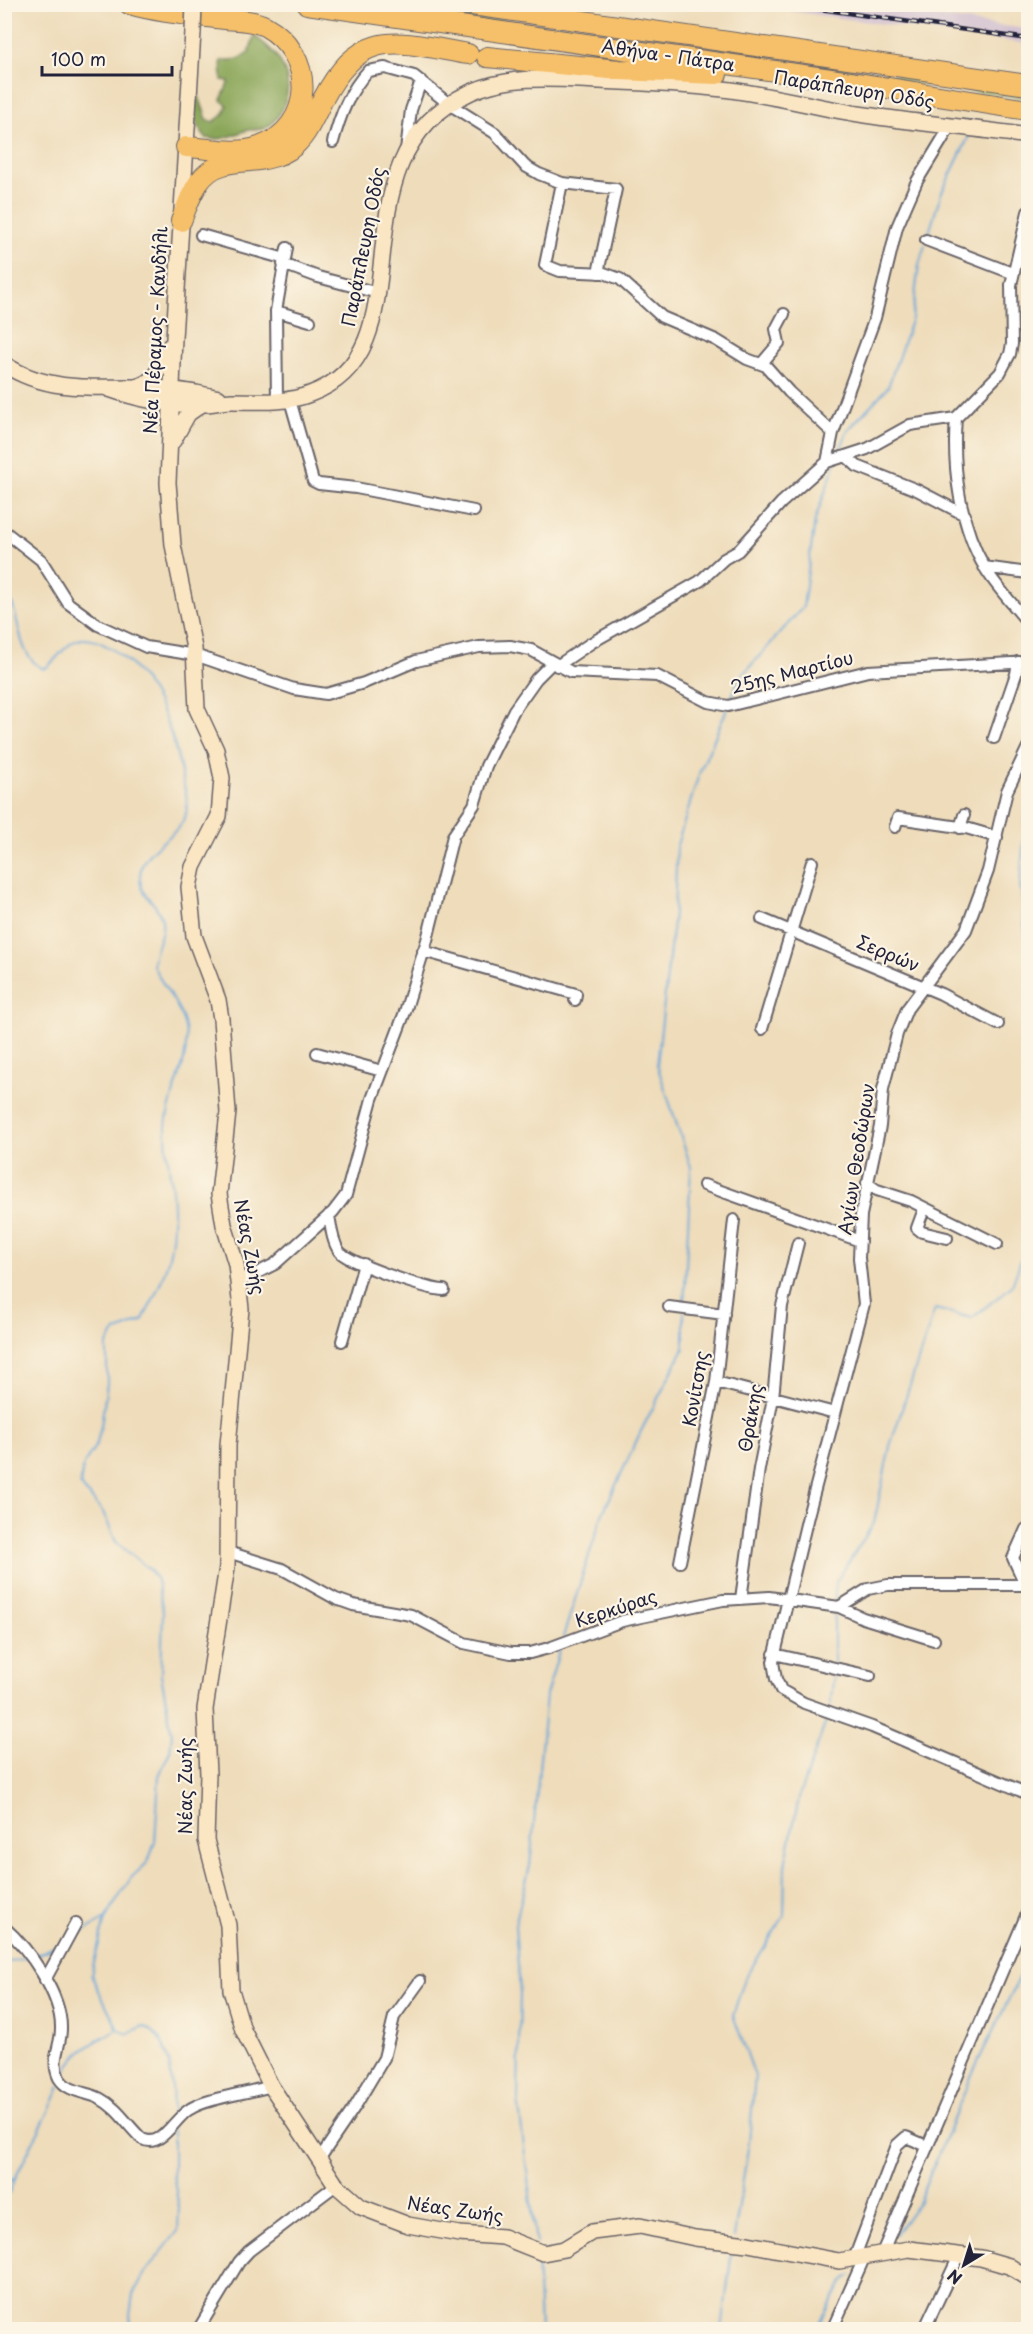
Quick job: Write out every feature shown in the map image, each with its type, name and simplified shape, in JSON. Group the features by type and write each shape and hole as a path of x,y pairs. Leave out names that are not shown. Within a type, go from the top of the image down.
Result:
{"highway":[{"path":"129,4 258,23 279,37 299,61 303,81 302,101 294,120 274,140 244,151 185,153"},
{"name":"Αθήνα - Πάτρα","path":"307,4 831,79 1029,110"},
{"name":"Αθήνα - Πάτρα","path":"465,4 1029,85"},
{"path":"510,4 537,15"},
{"path":"181,221 199,182 215,167 270,158 291,148 307,130 339,72 351,59 368,48 381,44 404,44 478,56 619,70 831,79"},
{"path":"185,153 232,163"}],"street":[{"name":"Νέα Πέραμος - Κανδήλι","path":"194,4 174,338 168,483 173,545 195,656"},
{"path":"333,142 341,115 368,71 376,68 399,69 421,81 449,104 495,133 525,166 562,183 614,187 617,192 598,273"},
{"name":"Παράπλευρη Οδός","path":"109,389 131,387 202,404 284,400 324,388 352,365 369,336 378,293 388,206 396,175 406,150 426,123 449,104 473,92 498,84 533,78 717,88 866,115 1029,136"},
{"path":"406,150 411,110 421,81"},
{"path":"827,462 833,433 872,327 897,227 907,203 951,125"},
{"path":"562,183 545,265 560,271 604,273 620,279 662,317 716,340 747,359 762,363 833,433"},
{"path":"239,1282 275,1264 340,1204 348,1189 382,1071 423,951 453,836 474,805 486,766 514,710 536,679 554,665 700,581 724,559 738,551 781,503 827,462 867,449 910,425 956,418 1000,373 1010,354 1012,273 1029,212"},
{"path":"201,235 285,257 318,278 378,293"},
{"path":"926,240 1012,273"},
{"path":"285,257 276,310 284,400 313,481 319,484 356,488 474,511"},
{"path":"276,310 310,321"},
{"path":"762,363 779,343 776,329 784,314"},
{"path":"131,387 148,382 154,377 174,338"},
{"name":"Παράπλευρη Οδός","path":"4,364 39,381 109,389 146,401 191,392 230,401"},
{"path":"169,449 188,414 202,404"},
{"path":"956,418 955,448 965,515 984,567 1029,623"},
{"path":"846,456 863,469 917,490 965,515"},
{"name":"25ης Μαρτίου","path":"4,531 41,560 68,603 98,625 146,647 195,656 264,681 326,694 364,683 416,661 479,647 531,650 554,665 583,674 640,673 657,676 708,702 728,706 868,670 1023,662"},
{"path":"984,567 1029,573"},
{"name":"Νέας Ζωής","path":"195,656 197,709 216,750 222,778 219,816 191,875 190,904 196,942 218,1000 221,1019 228,1112 219,1194 224,1226 239,1282 240,1338 228,1445 228,1552 205,1701 208,1774 206,1840 228,1925 233,2000 250,2046 271,2086 336,2185 361,2207 408,2226 459,2234 503,2237 543,2253 564,2249 592,2232 640,2226 695,2238 748,2244 839,2261 909,2249 998,2262 1029,2278"},
{"path":"994,738 1023,662"},
{"name":"Αγίων Θεοδώρων","path":"774,1654 864,1304 860,1241 867,1183 880,1126 883,1089 897,1034 907,1009 966,930 988,871 1007,791 1029,747"},
{"path":"960,828 964,815"},
{"path":"895,827 898,818 960,828 997,837"},
{"path":"762,1029 813,862"},
{"name":"Σερρών","path":"762,920 961,1003 998,1024"},
{"path":"423,951 576,994 575,1000"},
{"path":"317,1053 382,1071"},
{"path":"867,1183 876,1190 911,1201 997,1244"},
{"path":"704,1185 860,1241"},
{"path":"924,1209 917,1228 922,1232 947,1238"},
{"path":"329,1215 334,1242 340,1253 435,1290 444,1290"},
{"name":"Κονίτσης","path":"680,1562 716,1382 734,1220"},
{"name":"Θράκης","path":"741,1599 759,1469 772,1398 782,1306 798,1243"},
{"path":"342,1341 364,1264"},
{"path":"669,1307 724,1314"},
{"path":"716,1382 835,1413"},
{"path":"839,1607 868,1589 882,1585 1027,1584 1013,1558 1026,1529"},
{"name":"Κερκύρας","path":"228,1552 282,1569 336,1599 353,1605 411,1615 464,1643 511,1653 530,1653 549,1648 622,1621 676,1608 769,1597 839,1607 863,1618 934,1640"},
{"path":"870,1676 774,1654 776,1679 781,1690 790,1696 835,1715 872,1727 1029,1794"},
{"path":"882,2253 1029,1911"},
{"path":"45,1980 76,1923"},
{"path":"4,1927 28,1952 45,1980 57,2008 61,2025 54,2062 61,2082 76,2091 105,2102 146,2141 158,2140 176,2120 195,2106 271,2086"},
{"path":"320,2158 384,2058 394,2017 420,1981"},
{"path":"832,2330 860,2257 897,2145 906,2137 927,2146"},
{"path":"198,2330 240,2262 249,2252 336,2185"},
{"path":"924,2330 959,2256"}],"shaded area":[{"path":"746,5 852,5 1028,29 1028,44"}],"green space":[{"path":"368,5 399,5 1028,94 1028,99"},
{"path":"254,36 272,51 284,68 288,89 281,111 265,128 245,131 221,139 206,138 198,127 195,117 195,93 198,94 207,119 213,122 224,114 227,105 221,100 229,81 222,80 221,61 239,59 249,53"}],"waterway":[{"path":"928,236 941,194 970,134"},
{"path":"839,453 848,430 888,387 912,318 919,265 925,245"},
{"path":"730,701 739,679 803,607 815,520 835,464"},
{"path":"4,588 14,609 27,654 44,669 71,643 86,639 112,649 140,674 160,706 167,723 187,801 186,815 181,824 151,852 141,869 140,877 143,890 158,911 162,923 153,965 177,1006 186,1034 182,1069 170,1104 166,1127 173,1210 172,1243 164,1273 142,1321 115,1332 107,1344 107,1384 101,1426 97,1443 83,1466 80,1485 103,1512 116,1542 150,1570 157,1580 163,1612 161,1675 172,1734 170,1751 159,1776 155,1842 148,1862 131,1878 105,1919 91,1975 118,2029 127,2034 143,2026 161,2041 170,2065 173,2118"},
{"path":"684,1306 691,1167 657,1065 674,913 677,845 699,774 727,709"},
{"path":"1028,812 1020,884 1028,957"},
{"path":"834,1603 836,1582 874,1523 890,1446 935,1309 972,1318 1012,1286 1028,1240"},
{"path":"563,1637 602,1515 642,1429 684,1348 684,1312"},
{"path":"834,1609 834,1663"},
{"path":"536,2243 518,2099 520,1992 515,1925 530,1866 546,1695 560,1649"},
{"path":"830,1708 834,1672"},
{"path":"734,2237 749,2142 755,2076 733,2015 745,1978 784,1916 785,1865 800,1793 828,1716"},
{"path":"74,1937 105,1919"},
{"path":"34,1956 58,1945"},
{"path":"4,1963 28,1957"},
{"path":"895,2235 918,2203 973,2072 1028,1960"},
{"path":"63,2077 78,2055 117,2029"},
{"path":"4,2205 60,2086"},
{"path":"132,2330 130,2316 133,2294 145,2273 178,2231 179,2207 173,2175 173,2130"},
{"path":"4,2183 13,2179"},
{"path":"722,2330 732,2249"},
{"path":"537,2257 540,2330"},
{"path":"816,2330 843,2281 852,2275"}],"railway":[{"path":"785,4 1028,39"}]}
